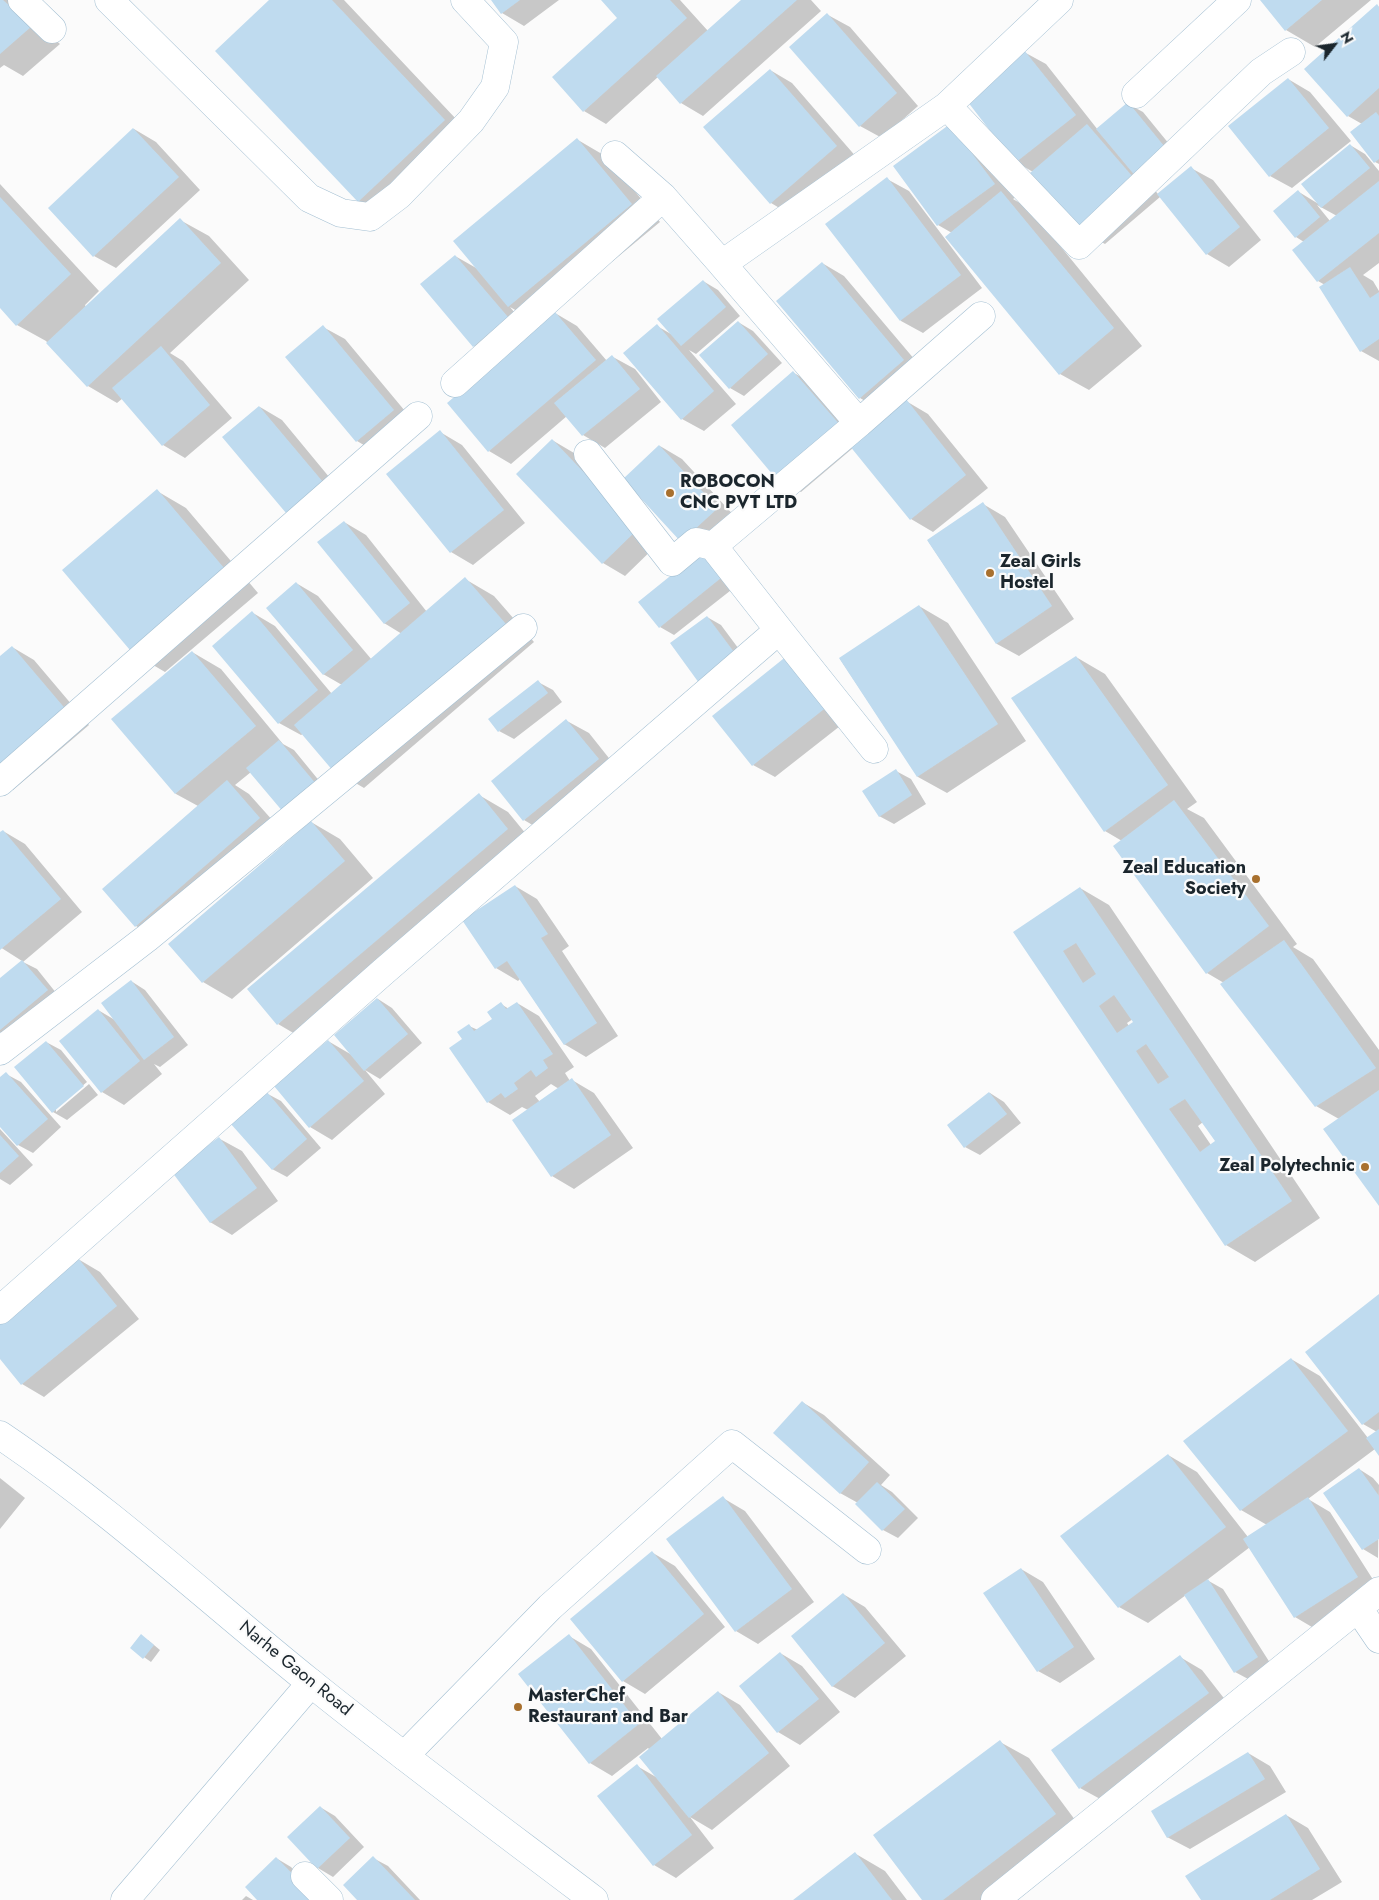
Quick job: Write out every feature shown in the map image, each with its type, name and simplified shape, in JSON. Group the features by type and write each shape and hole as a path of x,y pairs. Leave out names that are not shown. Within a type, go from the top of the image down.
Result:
{"street":[{"path":"22,0 52,29"},
{"path":"109,0 308,198 341,212 370,217 399,195 471,121 495,87 504,42 465,0"},
{"path":"722,264 947,106 1059,0"},
{"path":"1136,94 1237,0"},
{"path":"947,106 1079,245 1261,72 1291,52"},
{"path":"615,155 663,197 859,423"},
{"path":"455,382 663,197"},
{"path":"713,546 859,423 981,316"},
{"path":"0,782 418,416"},
{"path":"588,454 672,562 696,542 713,546 874,749"},
{"path":"0,1051 147,938 523,628"},
{"path":"0,1310 383,972 779,630"},
{"name":"Narhe Gaon Road","path":"0,1435 36,1459 128,1532 311,1683 404,1756 594,1900"},
{"path":"404,1756 550,1608 732,1444 867,1550"},
{"path":"995,1900 1379,1591"},
{"path":"1358,1608 1379,1639"},
{"path":"125,1900 311,1683"},
{"path":"305,1876 329,1900"}],"building":[{"path":"0,0 3,0 32,26 0,54"},
{"path":"269,0 332,0 445,120 358,202 215,51"},
{"path":"491,0 520,0 501,14"},
{"path":"601,0 670,0 687,18 583,112 552,77 617,18"},
{"path":"741,0 797,0 680,104 656,76"},
{"path":"1260,0 1322,0 1285,31"},
{"path":"1377,4 1379,7 1379,88 1347,117 1304,69"},
{"path":"827,13 897,93 859,127 789,47"},
{"path":"1024,50 1076,115 1015,163 964,97"},
{"path":"770,69 837,146 770,204 703,127"},
{"path":"1288,78 1329,128 1269,177 1228,126"},
{"path":"1128,102 1169,152 1137,178 1096,129"},
{"path":"1376,112 1379,116 1379,159 1374,163 1350,132"},
{"path":"950,124 995,184 937,226 893,166"},
{"path":"1087,124 1139,184 1082,233 1030,173"},
{"path":"133,128 179,177 93,257 48,208"},
{"path":"577,138 632,204 508,307 453,241"},
{"path":"1350,144 1370,168 1321,208 1301,184"},
{"path":"1191,166 1240,227 1206,255 1157,194"},
{"path":"887,177 961,275 900,321 825,224"},
{"path":"1379,181 1379,233 1317,282 1292,250"},
{"path":"1298,190 1320,217 1295,238 1273,211"},
{"path":"1001,191 1114,328 1059,375 945,237"},
{"path":"0,197 71,274 16,326 0,308"},
{"path":"180,218 221,263 87,387 46,343"},
{"path":"455,255 508,317 473,347 420,284"},
{"path":"822,262 904,360 859,399 776,301"},
{"path":"1350,267 1370,298 1379,292 1379,339 1360,352 1319,287"},
{"path":"703,280 726,307 681,346 657,319"},
{"path":"555,312 596,360 488,452 447,403"},
{"path":"738,321 768,354 729,389 699,355"},
{"path":"657,324 714,391 681,420 623,353"},
{"path":"323,325 394,410 356,442 285,357"},
{"path":"161,346 210,405 162,446 112,388"},
{"path":"612,355 640,389 582,436 554,403"},
{"path":"793,371 841,426 778,481 731,425"},
{"path":"906,399 966,475 910,520 849,445"},
{"path":"259,406 323,482 286,513 222,437"},
{"path":"440,430 504,510 450,553 386,474"},
{"path":"552,439 638,529 602,564 516,474"},
{"name":"ROBOCON CNC PVT LTD","path":"659,445 718,508 681,542 623,479"},
{"path":"157,489 230,575 135,656 62,570"},
{"name":"Zeal Girls Hostel","path":"983,502 1052,606 996,644 927,540"},
{"path":"344,521 410,603 384,624 317,542"},
{"path":"700,552 721,578 659,628 638,602"},
{"path":"465,577 506,624 334,772 294,725"},
{"path":"296,582 353,650 323,675 266,608"},
{"path":"919,605 998,724 917,777 839,658"},
{"path":"252,611 318,690 278,724 212,646"},
{"path":"707,616 737,656 699,683 670,643"},
{"path":"12,646 68,712 0,770 0,656"},
{"path":"192,651 256,726 175,794 111,719"},
{"path":"788,655 828,706 752,766 712,716"},
{"path":"1076,656 1168,785 1104,832 1011,698"},
{"path":"538,680 548,693 498,732 488,719"},
{"path":"566,719 599,759 523,821 491,781"},
{"path":"279,740 317,785 284,813 246,768"},
{"path":"896,769 912,795 879,817 862,791"},
{"path":"227,780 260,818 135,927 102,889"},
{"path":"479,793 508,829 277,1025 247,989"},
{"path":"1174,800 1269,926 1206,974 1113,846"},
{"path":"311,821 345,861 202,983 168,944"},
{"path":"3,830 61,899 0,950 0,832"},
{"path":"515,885 548,934 541,938 597,1023 564,1045 507,961 495,969 462,920"},
{"path":"1080,887 1292,1201 1225,1246 1013,932","holes":["1076,943 1096,974 1083,983 1063,951","1114,995 1133,1022 1117,1033 1099,1006","1146,1044 1169,1077 1158,1084 1136,1051","1185,1099 1215,1141 1200,1152 1169,1109"]},
{"path":"1284,940 1376,1068 1315,1107 1220,984"},
{"path":"22,960 48,990 0,1030 0,978"},
{"path":"131,980 174,1037 144,1060 101,1003"},
{"path":"377,998 408,1034 364,1071 334,1035"},
{"path":"501,1002 506,1009 517,1002 553,1054 543,1060 548,1068 536,1077 531,1070 514,1083 518,1089 505,1098 501,1093 487,1103 449,1048 462,1039 457,1032 469,1024 474,1031 492,1019 487,1012"},
{"path":"98,1009 140,1061 101,1093 59,1041"},
{"path":"328,1040 364,1081 309,1128 274,1086"},
{"path":"46,1041 84,1086 52,1113 14,1067"},
{"path":"6,1072 48,1119 17,1146 0,1127 0,1077"},
{"path":"572,1078 611,1135 551,1177 512,1120"},
{"name":"Zeal Polytechnic","path":"1379,1090 1379,1206 1323,1129"},
{"path":"266,1091 307,1139 272,1170 230,1123"},
{"path":"989,1092 1007,1114 964,1148 947,1125"},
{"path":"0,1135 19,1156 0,1173"},
{"path":"219,1137 257,1188 210,1223 172,1172"},
{"path":"78,1258 117,1306 21,1385 0,1359 0,1321"},
{"path":"1379,1294 1379,1412 1362,1425 1305,1352"},
{"path":"1291,1358 1348,1431 1240,1511 1183,1441"},
{"path":"802,1401 869,1462 840,1494 773,1433"},
{"path":"1379,1429 1379,1456 1366,1438"},
{"path":"1168,1454 1226,1527 1118,1608 1060,1536"},
{"path":"1359,1468 1379,1496 1379,1539 1362,1550 1323,1493"},
{"path":"877,1482 905,1509 882,1531 855,1504"},
{"path":"723,1496 792,1589 735,1632 666,1539"},
{"path":"1308,1497 1358,1577 1294,1618 1243,1539"},
{"path":"652,1551 704,1614 622,1682 570,1619"},
{"path":"1021,1568 1074,1647 1037,1672 983,1593"},
{"path":"1208,1579 1258,1657 1234,1673 1184,1595"},
{"path":"843,1593 885,1643 832,1687 791,1636"},
{"path":"141,1634 154,1645 143,1659 130,1648"},
{"path":"569,1634 639,1724 589,1764 518,1674"},
{"path":"780,1652 819,1699 777,1733 739,1686"},
{"path":"1180,1655 1209,1693 1079,1789 1051,1750"},
{"path":"718,1691 769,1753 689,1818 639,1757"},
{"path":"1000,1740 1056,1814 943,1900 922,1900 873,1835"},
{"path":"1248,1752 1265,1779 1167,1838 1151,1811"},
{"path":"637,1764 692,1835 653,1866 597,1796"},
{"path":"320,1806 350,1838 317,1869 287,1837"},
{"path":"1286,1814 1320,1869 1270,1900 1201,1900 1185,1876"},
{"path":"855,1852 892,1900 793,1900"},
{"path":"373,1856 415,1900 357,1900 343,1885"},
{"path":"276,1857 318,1900 257,1900 245,1887"}],"place":[{"name":"ROBOCON CNC PVT LTD","path":"670,493"},
{"name":"Zeal Girls Hostel","path":"990,573"},
{"name":"Zeal Education Society","path":"1256,879"},
{"name":"Zeal Polytechnic","path":"1365,1167"},
{"name":"MasterChef Restaurant and Bar","path":"518,1707"}]}
